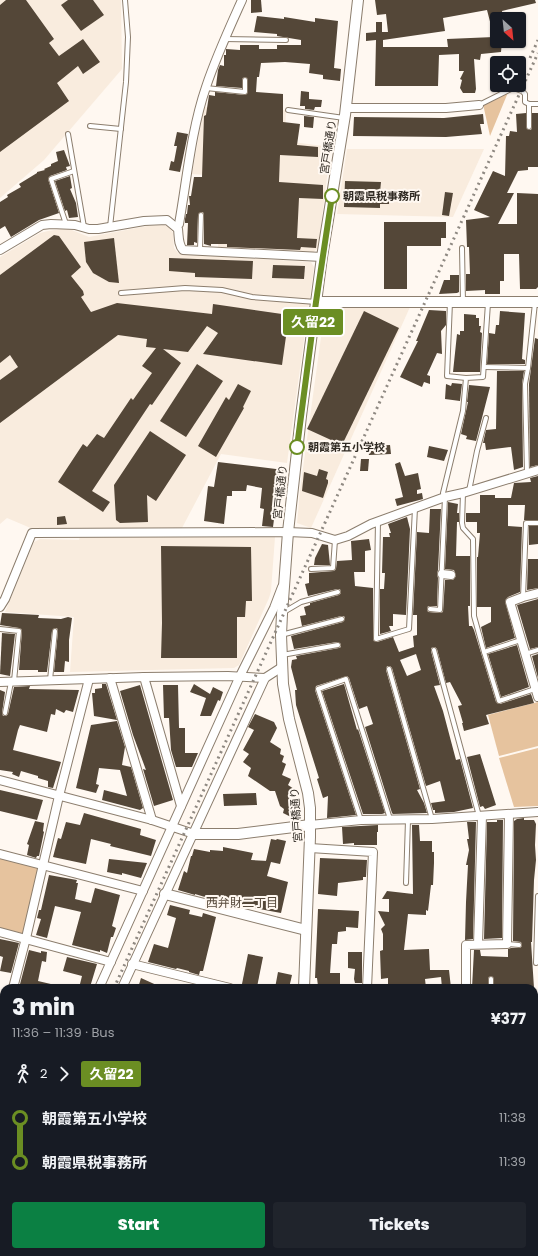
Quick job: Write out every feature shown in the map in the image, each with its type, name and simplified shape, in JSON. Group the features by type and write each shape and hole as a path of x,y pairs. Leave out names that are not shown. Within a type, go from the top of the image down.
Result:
{"street":[{"path":"176,227 179,224 193,137 205,88 224,39 242,0"},
{"name":"宮戸橋通り","path":"304,984 310,825 308,792 289,719 282,667 282,614 288,532 301,416 322,257 345,113 358,0"},
{"path":"345,113 479,105"},
{"path":"0,250 42,225 66,224 98,229 144,221 167,220 178,229 180,247 183,250 322,257"},
{"path":"316,302 536,302"},
{"path":"0,607 5,599 32,533 288,532 312,534 335,540 348,536 378,521 444,497 466,492 538,470"},
{"path":"442,574 451,575"},
{"path":"101,984 240,676 274,608 284,583"},
{"path":"537,693 510,602 523,596 538,593"},
{"path":"124,984 265,678 282,667"},
{"path":"0,682 144,677 240,676 265,678"},
{"path":"144,677 181,806"},
{"path":"110,678 152,820"},
{"path":"14,984 44,865 59,796 89,679"},
{"path":"0,780 152,820 194,834 238,834 361,820 432,819 538,812"},
{"path":"466,984 466,945 507,944 509,814"},
{"path":"478,944 481,816"},
{"path":"310,848 373,852 367,984"},
{"path":"0,854 143,891"},
{"path":"165,894 306,930"},
{"path":"0,932 111,962"},
{"path":"132,964 214,984"}],"lane":[{"path":"110,227 126,82 128,44 125,0"},
{"path":"224,39 286,40"},
{"path":"205,88 212,90 245,92 245,80"},
{"path":"479,105 512,88 522,91 525,94 524,102 529,104 538,104"},
{"path":"528,127 529,104"},
{"path":"288,110 345,113"},
{"path":"90,126 121,129"},
{"path":"68,134 84,228"},
{"path":"66,224 51,179 74,171"},
{"path":"200,250 201,215"},
{"path":"462,248 463,302"},
{"path":"122,293 185,288 222,290 252,297 316,302"},
{"path":"450,302 447,376 466,378 483,377 488,302"},
{"path":"527,473 524,384 528,368 536,302"},
{"path":"484,367 528,368"},
{"path":"430,609 440,610 444,497 442,493 463,411 466,378"},
{"path":"486,418 466,492 462,523 463,528 473,539 474,616 499,701 537,693"},
{"path":"378,521 376,639 409,629 415,508"},
{"path":"523,596 526,523 538,523"},
{"path":"311,570 333,568 335,540"},
{"path":"282,614 301,602 338,592"},
{"path":"281,635 342,619"},
{"path":"0,629 19,631 13,682 5,713"},
{"path":"50,680 55,631"},
{"path":"484,652 521,640"},
{"path":"282,655 338,645"},
{"path":"434,650 481,816"},
{"path":"525,654 538,650"},
{"path":"389,669 432,819"},
{"path":"361,820 318,689 346,679 390,819"},
{"path":"406,883 408,819"},
{"path":"538,896 536,962 538,962"},
{"path":"507,944 519,945"},
{"path":"491,979 492,984"}],"shaded area":[{"path":"0,0 121,0 122,69 44,160 0,198"},
{"path":"505,92 508,92 490,136 483,104"},
{"path":"204,107 286,110 285,141 331,147 318,248 312,253 218,248 220,176 192,174"},
{"path":"347,149 484,149 453,217 337,214"},
{"path":"164,225 169,227 173,233 174,248 179,254 311,262 314,267 287,463 221,454 182,528 81,531 33,529 7,518 0,524 0,257 40,233 48,231 67,228 89,237 147,226"},
{"path":"410,307 311,528 297,523 300,490 325,308"},
{"path":"223,535 275,537 271,591 269,598 239,665 234,668 70,672 74,617 5,612 34,542 40,539 79,540 80,536"},
{"path":"538,702 538,746 499,756 488,715"},
{"path":"538,748 538,806 514,807 499,758"},
{"path":"0,858 40,868 25,934 0,928"}],"building":[{"path":"6,0 26,0 54,39 49,43 59,56 83,39 100,62 83,74 78,66 57,83 69,101 0,152 0,5"},
{"path":"68,0 93,0 104,15 81,31 61,5"},
{"path":"251,0 261,0 262,12 251,13"},
{"path":"375,0 535,0 536,3 502,12 490,12 490,22 487,10 443,18 445,31 383,40 383,47 448,47 447,39 490,37 490,48 501,48 501,52 481,54 480,60 474,59 475,93 463,93 460,88 462,80 460,79 464,71 459,71 459,54 439,55 438,86 375,86 376,40 366,41 366,33 376,32 376,22 382,22 382,32 388,32 386,14 377,15"},
{"path":"257,16 284,19 284,17 315,22 315,18 338,21 334,68 341,69 340,81 323,79 323,75 309,73 310,64 285,62 261,63 259,77 257,77 256,92 283,94 283,122 300,124 297,145 318,147 318,157 280,155 279,182 323,185 323,199 299,198 297,238 317,239 316,248 301,247 300,250 227,247 227,244 211,244 211,246 204,244 203,212 198,215 197,243 194,242 194,245 187,245 188,223 185,223 185,219 188,205 190,205 189,196 191,196 194,177 202,177 204,116 206,115 209,95 215,96 215,92 245,95 248,92 248,80 245,77 242,79 242,88 216,86 220,65 224,66 224,55 226,55 226,49 240,50 240,45 259,45 259,49 277,49 277,45 301,45 301,40 277,36 277,34 254,32"},
{"path":"301,91 309,92 309,99 322,100 321,107 315,107 314,110 305,109 305,106 300,106"},
{"path":"526,113 526,127 531,130 532,113 538,113 538,167 528,167 528,170 518,171 507,193 514,193 498,224 517,224 517,193 538,194 538,287 536,289 520,289 519,254 504,254 504,281 500,281 500,294 485,294 485,290 466,291 466,274 470,274 466,220 490,217 474,210 493,171 505,176 506,136 509,136 510,131 517,132 516,114"},
{"path":"483,114 484,124 480,124 482,134 446,137 353,136 354,117 444,118"},
{"path":"304,116 314,117 313,128 304,127"},
{"path":"177,132 188,134 180,172 169,170 171,161 174,162 177,146 174,146"},
{"path":"64,150 70,166 66,167 67,170 50,176 48,179 59,213 39,220 11,237 5,226 0,229 0,202 8,197 7,195 21,187 19,184 58,161 56,152"},
{"path":"70,176 72,188 70,189 76,203 78,217 69,218 67,210 65,211 55,181"},
{"path":"345,181 381,182 380,192 390,192 389,204 380,204 380,208 344,207"},
{"path":"445,192 453,193 449,216 442,215"},
{"path":"384,222 446,222 446,238 441,238 441,246 407,246 407,289 384,289"},
{"path":"54,235 59,236 81,267 71,276 83,291 84,295 81,297 91,312 117,303 212,314 213,304 289,315 282,365 203,354 218,333 207,326 188,352 163,349 181,363 152,405 150,404 92,491 110,502 103,512 58,482 83,444 87,447 97,434 104,438 131,398 133,400 152,373 142,366 156,348 146,347 147,339 118,335 0,423 0,380 18,367 10,355 0,363 0,275"},
{"path":"114,238 119,283 109,282 93,273 86,262 84,242"},
{"path":"169,258 253,261 252,279 195,277 195,273 169,271"},
{"path":"273,265 305,266 304,279 272,278"},
{"path":"450,275 459,275 459,292 439,294 444,280 450,280"},
{"path":"429,310 446,311 446,325 441,331 442,354 437,353 427,375 430,376 430,384 424,382 422,387 400,377 418,341 416,341"},
{"path":"340,311 341,319 331,321 330,312"},
{"path":"364,311 399,328 342,445 307,429"},
{"path":"500,311 525,313 522,359 525,360 525,364 487,364 489,333 495,334 496,325 499,325"},
{"path":"464,314 476,315 476,318 479,318 479,326 481,326 480,332 482,333 480,372 453,372 457,334 460,335 460,331 464,331"},
{"path":"535,338 538,339 538,465 530,467 529,384"},
{"path":"197,364 223,381 186,437 160,421"},
{"path":"497,371 524,371 522,384 523,467 514,470 511,447 486,450 485,443 483,443 486,430 496,429"},
{"path":"452,383 462,384 460,401 445,399 446,384 451,386"},
{"path":"238,384 251,391 243,407 244,408 216,457 198,446 226,397 229,400"},
{"path":"469,385 490,387 476,441 466,439 467,436 461,434 468,402"},
{"path":"150,431 186,455 156,501 147,495 148,522 120,523 116,520 114,485"},
{"path":"390,445 391,454 369,455 367,446"},
{"path":"429,446 448,450 444,461 427,457"},
{"path":"361,459 369,459 368,471 360,471"},
{"path":"218,462 284,470 281,489 278,489 273,527 262,526 264,509 260,508 262,488 247,485 246,491 232,491 232,496 227,496 224,524 204,521 208,486 214,487"},
{"path":"400,462 405,476 418,473 421,489 417,490 417,494 422,493 423,499 397,506 395,499 403,497 395,464"},
{"path":"319,469 328,472 326,479 328,480 328,483 323,498 302,491 304,472 317,476"},
{"path":"538,476 538,520 524,520 525,505 508,505 508,526 522,527 520,592 508,597 505,601 515,638 486,648 481,627 491,622 491,607 477,607 477,557 480,533 477,533 477,522 466,522 466,513 480,513 480,495 495,495 495,498 511,498 514,483 531,482 530,478"},
{"path":"448,502 458,504 457,513 459,513 459,522 457,522 456,556 470,556 470,606 468,606 469,626 472,626 474,630 496,702 500,704 531,694 534,703 486,715 489,724 464,731 458,706 462,705 450,682 446,683 437,649 435,647 431,648 440,685 434,686 443,711 456,760 460,759 473,808 454,812 435,813 431,803 445,801 440,781 426,786 392,668 387,666 386,670 420,789 417,790 424,803 427,813 393,814 365,727 373,724 367,706 359,709 347,676 316,686 315,690 356,815 327,818 328,796 323,798 317,779 319,778 296,705 295,690 297,690 291,667 292,660 297,659 296,656 339,648 341,647 341,644 337,642 294,649 291,636 343,622 345,618 344,616 341,616 302,626 300,616 306,615 304,607 310,605 310,603 339,595 341,593 340,589 337,589 308,596 305,584 309,583 309,573 334,571 336,569 337,561 352,560 351,541 369,539 371,550 365,551 365,572 354,572 355,586 373,588 373,640 377,642 393,637 399,652 414,647 413,636 417,635 417,615 413,615 417,532 429,533 430,509 441,509 437,574 437,606 428,606 428,612 443,612 445,580 453,580 456,576 454,570 445,569","holes":["416,654 421,670 407,676 400,660"]},
{"path":"65,516 67,524 57,525 57,517"},
{"path":"407,517 410,529 406,615 393,614 393,626 389,626 391,631 380,634 380,589 384,589 385,573 382,573 383,537 390,537 389,533 391,533 388,524"},
{"path":"529,526 538,526 538,544 529,545"},
{"path":"322,544 328,545 330,565 314,565 315,558"},
{"path":"161,546 251,547 252,601 246,601 245,617 237,617 237,658 161,658"},
{"path":"528,559 538,559 538,588 527,590"},
{"path":"538,599 538,647 530,649 517,605"},
{"path":"2,613 39,615 38,618 72,618 69,640 69,662 65,661 64,672 54,672 58,631 57,628 52,631 47,672 38,672 38,670 19,670 22,630 19,628 0,625"},
{"path":"2,633 15,634 10,676 0,674"},
{"path":"517,645 529,687 501,697 488,654"},
{"path":"538,654 538,678 532,656"},
{"path":"102,684 106,684 117,720 94,716 92,693 95,693 95,689 102,688"},
{"path":"194,684 210,694 213,687 223,692 220,701 218,700 211,716 200,716 206,698 190,692"},
{"path":"344,684 357,730 358,729 385,813 382,814 363,814 322,691"},
{"path":"140,685 173,800 154,806 143,769 146,770 133,735 120,691"},
{"path":"163,685 178,685 179,728 185,728 185,753 198,753 192,767 176,767 171,750 169,718 164,718"},
{"path":"30,686 29,689 79,690 73,712 66,710 64,713 56,709 55,715 51,714 47,732 20,725 18,730 13,750 61,762 53,788 48,787 48,781 38,778 38,776 21,771 19,777 12,774 13,772 0,770 0,690 5,692 2,713 3,716 6,716 8,714 14,687"},
{"path":"255,714 274,722 277,728 270,742 281,749 280,754 284,756 282,762 286,764 282,775 291,779 288,785 294,789 291,798 298,802 296,806 300,809 295,817 293,815 291,817 283,813 284,809 280,806 275,791 270,791 248,776 251,768 243,762 249,754 243,750 254,730 248,727"},
{"path":"117,721 125,747 122,765 131,767 143,808 140,810 102,800 104,790 127,796 120,770 99,768 96,784 99,785 96,793 76,788 91,725"},
{"path":"480,754 496,805 485,809 483,806 480,807 467,757"},
{"path":"0,790 43,800 37,820 0,811"},
{"path":"256,793 257,805 224,806 223,794"},
{"path":"84,813 141,829 140,835 156,840 151,856 110,846 111,844 91,839 86,864 53,857 58,838 61,839 66,822 80,825"},
{"path":"524,818 524,820 534,820 536,824 536,860 531,942 534,984 494,984 494,979 491,976 488,978 488,984 472,984 474,950 480,950 481,956 508,957 508,949 520,948 522,946 521,942 513,941 514,821"},
{"path":"497,820 503,820 502,938 484,939 487,822 497,822"},
{"path":"35,821 44,823 44,832 39,856 36,858 27,855 29,845 27,844"},
{"path":"467,822 476,822 473,939 465,940 468,865 466,865 469,850 467,839 469,839"},
{"path":"378,825 377,845 354,845 354,843 343,844 342,827"},
{"path":"412,825 419,825 420,841 432,841 432,852 434,852 433,885 431,885 428,911 426,910 426,915 408,914 404,950 429,949 430,970 449,970 451,984 442,984 441,977 425,979 426,984 388,984 388,978 381,979 380,951 383,950 383,934 381,929 385,925 378,911 389,912 389,899 382,899 387,891 413,894"},
{"path":"271,839 286,841 280,864 271,862 267,876 288,882 281,913 227,902 228,898 206,895 205,897 178,890 184,871 187,873 194,849 210,852 210,850 223,851 223,847 253,853 251,860 266,861"},
{"path":"320,858 367,860 366,877 363,877 363,880 338,883 337,896 318,894"},
{"path":"109,859 147,863 141,878 122,873 122,875 107,872"},
{"path":"49,875 77,880 76,883 78,883 75,899 91,903 95,888 120,895 112,926 116,928 113,937 111,937 107,953 100,950 100,952 72,945 81,912 55,906 47,938 36,935 41,919 37,918 39,910 41,910"},
{"path":"170,905 190,910 189,914 202,917 203,913 216,917 203,971 200,971 199,975 189,971 148,962 154,944 168,948 176,918 167,915"},
{"path":"318,909 359,911 358,928 346,927 346,931 338,932 337,944 332,944 330,973 340,973 340,984 318,984 317,978 315,978"},
{"path":"0,939 19,943 11,973 0,971 3,957 0,956"},
{"path":"29,950 41,953 41,951 47,952 46,962 42,961 38,981 51,984 20,984"},
{"path":"348,952 362,952 362,983 355,983 355,969 348,968"},
{"path":"248,954 263,957 258,984 242,984"},
{"path":"67,957 97,964 91,984 80,984 82,976 63,971"},
{"path":"278,972 292,975 290,984 276,984"},
{"path":"141,978 154,984 139,984"}],"railway":[{"path":"530,58 538,40"},
{"path":"116,984 538,53"}],"bus line":[{"name":"久留22","path":"297,447 322,257 332,196"}],"place":[{"name":"朝霞県税事務所","path":"332,196"},
{"name":"朝霞第五小学校","path":"297,447"}],"district":[{"name":"西弁財二丁目","path":"242,903"}]}
